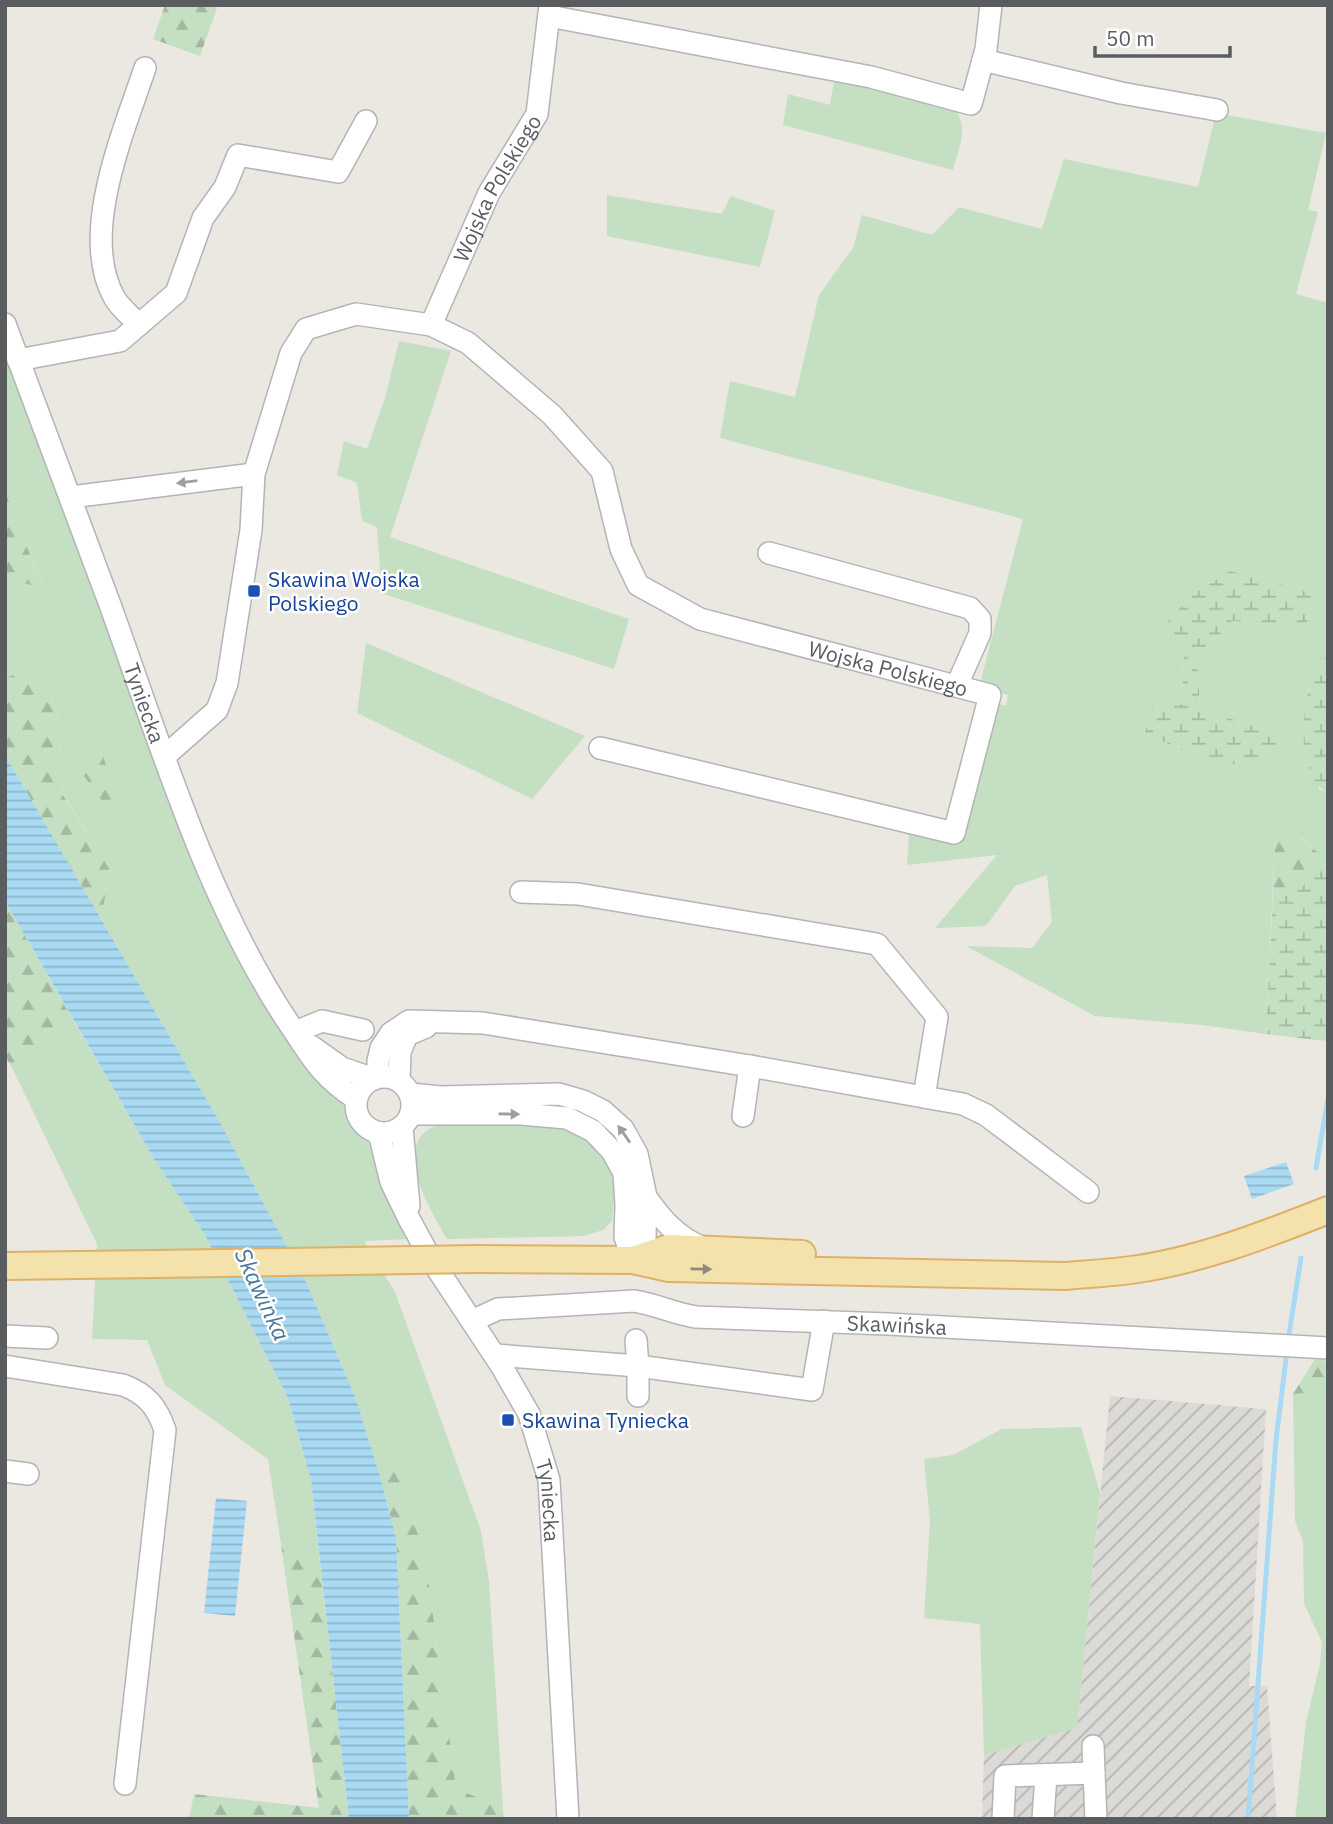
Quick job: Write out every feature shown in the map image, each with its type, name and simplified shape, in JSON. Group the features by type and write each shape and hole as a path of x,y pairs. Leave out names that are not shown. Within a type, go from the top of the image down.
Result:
{"main road":[{"path":"5,1266 477,1259 633,1260 669,1268 1066,1276 1131,1270 1192,1257 1286,1227 1328,1210"},
{"path":"633,1260 669,1248 705,1249 801,1254 932,1272"}],"street":[{"path":"550,11 871,77 971,104 983,60 991,5"},
{"name":"Wojska Polskiego","path":"431,326 489,193 537,114 550,11"},
{"path":"983,60 1121,93 1217,110"},
{"path":"139,325 114,298 103,270 102,225 109,177 145,68"},
{"path":"18,360 120,341 176,293 203,218 225,187 238,155 338,172 366,121"},
{"name":"Wojska Polskiego","path":"165,757 217,710 227,682 251,530 254,474 291,353 306,329 356,314 431,326 468,342 552,415 602,471 621,549 638,585 700,619 989,695 954,833 600,748"},
{"name":"Tyniecka","path":"5,324 165,757 202,853 239,936 273,999 325,1075 333,1084 356,1099"},
{"path":"71,497 254,474"},
{"path":"769,553 970,608 980,618 980,633 957,685"},
{"path":"522,892 578,894 877,944 937,1017 924,1097"},
{"path":"296,1034 322,1021 363,1030"},
{"path":"633,1260 625,1237 624,1173 612,1151 593,1131 567,1118 520,1114 395,1095 365,1083 356,1099 355,1108 363,1125 387,1134 395,1095 400,1052 407,1035 439,1022 482,1023 750,1066 963,1104 986,1115 1088,1192"},
{"name":"Tyniecka","path":"296,1034 342,1069 395,1095 410,1219"},
{"path":"743,1116 750,1066"},
{"path":"395,1095 441,1097 559,1094 583,1101 603,1111 623,1129 637,1154 646,1197 645,1237 633,1260"},
{"name":"Tyniecka","path":"379,1133 391,1182 432,1261 495,1355 529,1414 549,1480 568,1819"},
{"path":"646,1197 662,1220 684,1240 705,1249"},
{"name":"Skawińska","path":"472,1321 498,1310 634,1301 696,1317 824,1321 1328,1348"},
{"path":"495,1355 638,1366 812,1390 824,1321"},
{"path":"5,1336 47,1338"},
{"path":"636,1340 638,1396"},
{"path":"5,1366 124,1385 151,1401 165,1430 125,1784"},
{"path":"5,1471 28,1475"},
{"path":"1093,1746 1096,1819"},
{"path":"1003,1819 1005,1776 1094,1773"},
{"path":"1043,1819 1046,1775"}],"shaded area":[{"path":"1110,1396 1266,1409 1249,1686 1267,1686 1277,1819 982,1819 984,1755 1077,1728"}],"green space":[{"path":"165,5 218,5 200,56 153,39"},
{"path":"835,76 953,107 962,129 953,170 783,125 788,94 830,105"},
{"path":"1216,113 1326,133 1308,210 1318,212 1296,294 1328,303 1328,653 1308,691 1319,789 1328,794 1328,863 1302,838 1275,839 1266,1034 1202,1025 1095,1016 966,946 1032,948 1052,922 1047,875 1015,886 986,926 935,928 997,855 907,865 910,816 948,824 977,697 1006,706 1008,695 979,687 1023,519 720,438 730,381 795,397 819,295 853,248 862,215 932,235 959,207 1042,229 1064,159 1198,187","holes":["1322,596 1304,627 1232,621 1197,658 1200,709 1285,736 1253,764 1155,699 1182,706 1184,652 1166,625"]},
{"path":"607,195 722,214 731,196 775,211 760,267 607,236"},
{"path":"399,341 451,351 390,537 629,619 614,669 378,592 381,584 377,527 362,521 357,483 337,475 344,441 367,449 385,398"},
{"path":"5,342 232,940 293,1050 313,1075 340,1098 354,1127 374,1149 393,1213 408,1239 364,1241 395,1292 481,1531 489,1581 503,1809 456,1788 425,1555 395,1465 381,1480 356,1399 307,1284 218,1119 101,919 110,870 63,794 57,713 37,667 5,678 5,577 44,588 5,492"},
{"path":"5,492 44,589 5,577"},
{"path":"1230,571 1322,596 1304,627 1232,621 1197,658 1200,709 1285,736 1253,764 1212,764 1145,733 1155,699 1182,705 1184,652 1165,625 1192,595"},
{"path":"366,643 585,736 532,799 357,713"},
{"path":"1328,653 1328,794 1319,785 1307,762 1304,719 1309,688"},
{"path":"37,667 57,713 63,795 110,870 101,919 5,755 5,678"},
{"path":"101,751 119,800 106,806 84,776"},
{"path":"1301,838 1324,858 1300,890 1273,893 1275,839"},
{"path":"1324,858 1328,863 1328,1023 1325,1041 1266,1034 1273,893 1300,890"},
{"path":"5,901 76,1025 16,1076 5,1055"},
{"path":"76,1025 154,1159 205,1235 288,1398 311,1480 320,1563 278,1524 268,1459 165,1385 147,1340 92,1339 97,1244 16,1076"},
{"path":"445,1118 560,1127 579,1136 603,1158 612,1176 612,1221 603,1230 584,1236 447,1239 423,1192 415,1157 417,1142 427,1130 445,1123"},
{"path":"1315,1359 1328,1361 1328,1391 1293,1394"},
{"path":"1328,1391 1328,1819 1295,1819 1306,1722 1320,1664 1322,1642 1304,1604 1303,1541 1295,1521 1293,1394"},
{"path":"1081,1427 1100,1493 1077,1728 984,1755 980,1624 924,1618 930,1522 924,1459 953,1455 1002,1429"},
{"path":"395,1465 425,1555 456,1788 503,1809 504,1819 409,1819 396,1538 381,1480"},
{"path":"278,1524 320,1563 349,1819 189,1819 194,1794 319,1808"}],"water":[{"name":"Skawinka","path":"5,755 218,1119 307,1284 356,1399 396,1538 409,1819 349,1819 311,1480 288,1398 205,1235 154,1159 5,901"},
{"path":"1286,1162 1294,1184 1252,1199 1244,1176"},
{"path":"216,1498 247,1501 235,1616 204,1613"}],"waterway":[{"path":"1316,1168 1328,1099"},
{"path":"1288,1341 1301,1258"},
{"path":"1248,1819 1276,1440 1287,1351"}],"place":[{"name":"Skawina Wojska Polskiego","path":"254,591"},
{"name":"Skawina Tyniecka","path":"508,1420"}]}
